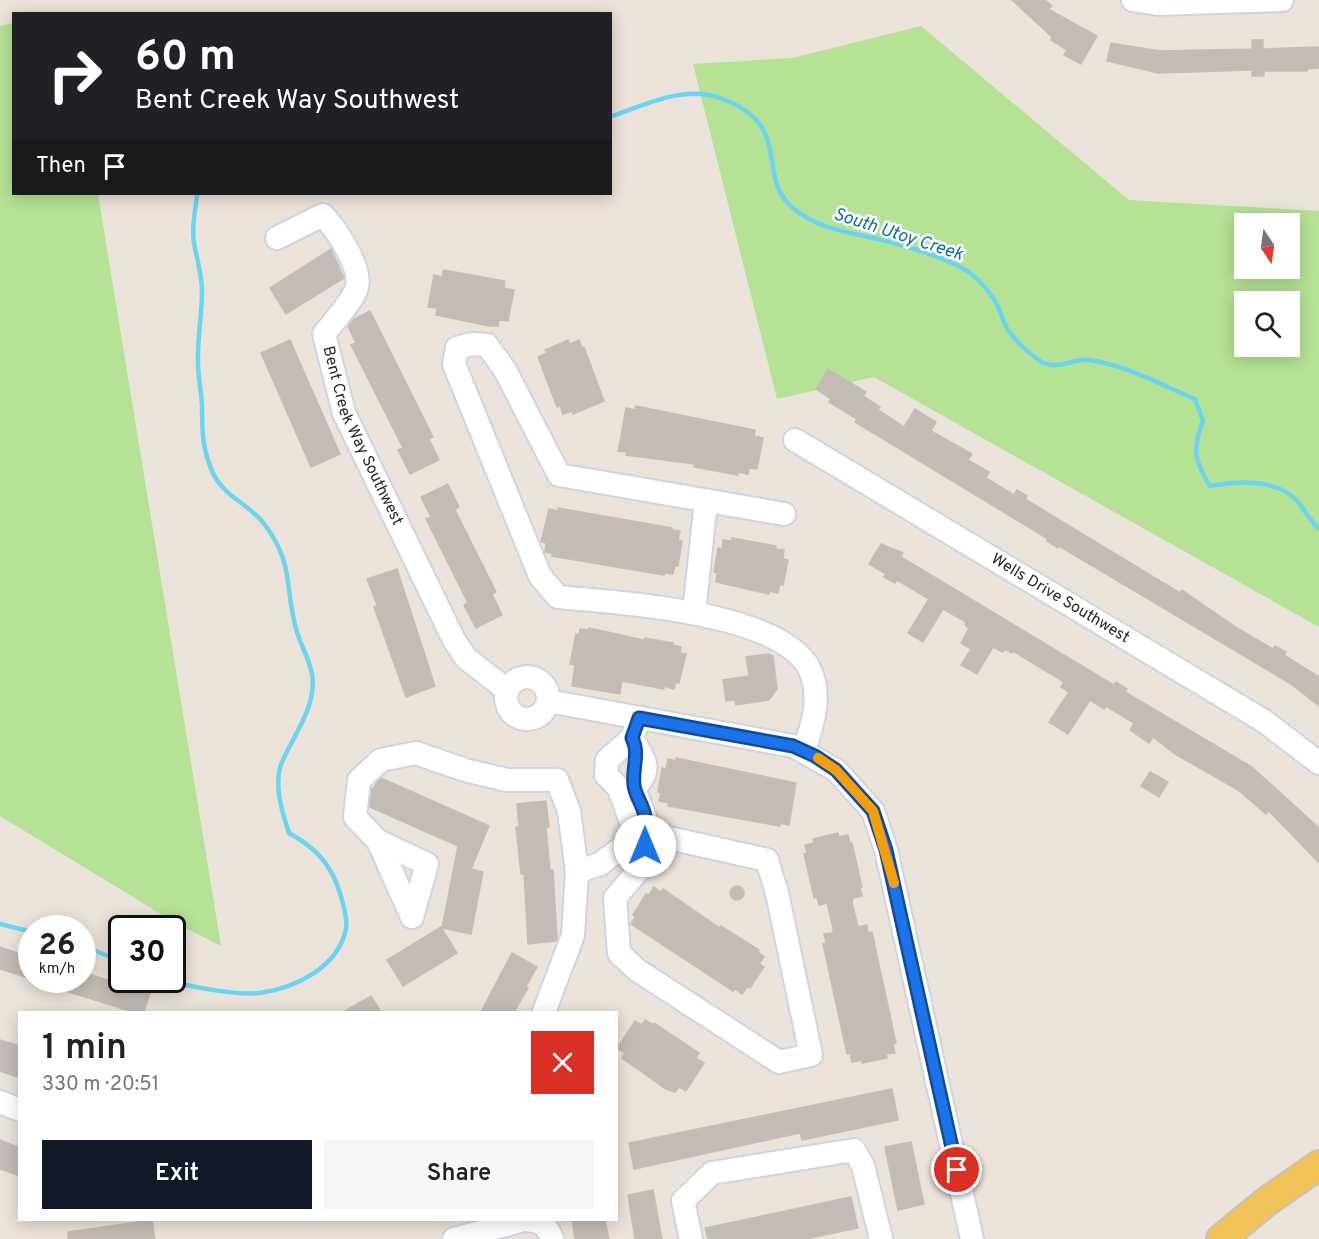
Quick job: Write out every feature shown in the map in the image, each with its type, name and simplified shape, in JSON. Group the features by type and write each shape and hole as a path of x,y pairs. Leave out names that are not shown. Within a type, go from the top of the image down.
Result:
{"main road":[{"path":"1221,1239 1266,1202 1319,1165"}],"street":[{"path":"1133,0 1158,4 1282,0"},
{"name":"Bent Creek Way Southwest","path":"277,238 323,215 333,225 349,254 357,275 357,288 324,334 344,413 454,640 466,658 507,690"},
{"path":"784,514 559,475 505,370 487,345 472,344 457,348 454,364 540,576 558,597 724,618 787,646 803,659 812,674 817,708 804,751"},
{"name":"Wells Drive Southwest","path":"795,440 1263,721 1319,763"},
{"path":"694,613 706,501"},
{"path":"528,677 538,680 545,687 548,701 536,717 522,718 509,708 506,698 507,690 518,679 528,677"},
{"path":"548,701 633,738 793,746 836,770 873,811 886,850 972,1239"},
{"path":"633,738 633,772 625,790 631,822 642,832 766,861 777,893 811,1054 779,1062 637,970 619,953 615,898 647,860 642,832"},
{"path":"378,841 355,817 359,780 381,760 416,753 465,770 507,780 557,780 569,811 577,872 573,935 544,1011"},
{"path":"577,872 600,864 642,832"},
{"path":"0,1102 18,1109"},
{"path":"691,1239 683,1201 712,1173 854,1150 862,1166 881,1239"},
{"path":"454,1239 520,1221"},
{"path":"532,1221 540,1222 549,1231 552,1239"}],"green space":[{"path":"12,23 12,195 98,195 221,946 186,928 186,915 163,915 0,816 0,26"},
{"path":"921,26 1129,200 1319,211 1319,627 874,377 777,399 693,64 792,58"}],"building":[{"path":"1012,0 1045,0 1052,6 1048,9 1097,36 1081,64 1064,55 1067,50 1051,40 1052,37"},
{"path":"1252,40 1263,40 1263,49 1319,47 1319,68 1307,69 1307,71 1264,71 1264,76 1252,76 1252,70 1158,73 1107,61 1111,43 1160,51 1252,49"},
{"path":"331,249 344,278 286,314 270,288"},
{"path":"444,270 505,281 504,288 514,290 508,321 499,320 498,326 489,326 436,315 437,308 428,307 434,275 442,277"},
{"path":"370,311 433,437 429,439 439,460 410,474 398,450 403,448 351,345 356,343 348,326 354,319"},
{"path":"290,340 340,454 311,467 261,353"},
{"path":"568,340 570,344 579,340 582,348 584,347 604,401 573,414 572,411 563,414 560,406 557,407 538,357 547,353 545,350"},
{"path":"828,369 866,392 863,396 880,407 878,410 904,427 915,409 936,422 931,431 972,454 968,460 989,472 986,478 1014,495 1017,490 1027,496 1025,499 1180,593 1182,590 1237,628 1273,649 1275,646 1286,652 1284,655 1319,677 1319,706 1291,684 1059,546 1058,548 1047,541 1048,539 855,422 857,419 829,402 831,399 816,389"},
{"path":"636,406 755,430 754,436 763,438 757,469 749,468 748,474 738,472 738,475 694,467 695,464 626,455 627,452 618,451 626,408 635,410"},
{"path":"448,484 459,507 455,510 496,592 492,594 502,615 476,628 464,605 468,603 426,519 431,517 421,497"},
{"path":"558,508 680,531 678,541 682,541 678,566 675,566 673,574 664,573 664,575 552,556 552,553 545,552 546,543 541,542 549,509 558,511"},
{"path":"732,538 776,546 776,549 784,550 783,559 788,560 783,585 780,584 778,593 769,591 769,594 716,582 717,573 714,572 718,548 722,549 723,540 732,541"},
{"path":"881,544 903,553 901,557 1107,681 1114,685 1116,682 1127,689 1125,692 1252,767 1319,828 1319,863 1269,811 1266,814 1238,790 1175,754 1153,737 1149,743 1130,730 1134,723 1106,706 1104,709 1090,700 1068,734 1049,722 1069,692 1061,687 1064,682 1013,651 1012,653 1005,649 1003,652 993,647 977,674 961,665 971,649 961,643 969,628 965,625 966,622 943,609 923,642 908,633 929,599 897,580 895,583 884,577 886,574 869,564"},
{"path":"397,569 435,686 406,697 374,607 377,605 367,579"},
{"path":"589,628 644,640 645,638 673,643 681,647 680,653 686,654 679,683 676,682 674,689 664,686 664,689 622,681 620,694 572,686 575,665 570,664 576,634 579,635 580,629 589,630"},
{"path":"768,654 773,656 777,689 769,700 736,705 735,700 726,701 723,680 749,676 746,657"},
{"path":"676,758 796,783 789,825 780,823 780,826 668,806 669,803 659,801 661,793 658,792 662,768 666,769 668,759 676,761"},
{"path":"1150,772 1168,782 1159,797 1141,786"},
{"path":"381,778 489,826 471,869 483,872 471,934 442,928 458,846 370,807 372,789"},
{"path":"546,801 549,827 546,827 550,870 553,870 557,939 556,941 528,944 524,874 521,874 516,827 519,827 517,804"},
{"path":"838,833 839,837 848,835 852,843 862,896 853,898 852,902 858,927 867,925 868,933 872,932 896,1043 893,1044 895,1053 886,1054 887,1058 862,1063 862,1060 852,1062 850,1053 847,1054 823,944 826,943 824,934 833,933 833,928 827,903 819,905 817,897 814,898 804,854 807,853 805,845 814,843 813,839"},
{"path":"734,886 740,886 744,893 740,900 734,900 730,896 730,890"},
{"path":"654,887 661,892 663,889 720,928 721,926 759,950 758,952 764,957 759,964 764,967 750,988 747,987 742,994 735,989 733,991 631,924 636,916 633,915 646,894 649,895"},
{"path":"441,927 457,953 403,986 387,960"},
{"path":"0,947 18,953 18,975 0,969"},
{"path":"512,953 537,967 515,1011 482,1011"},
{"path":"96,976 108,980 108,993 150,993 144,1011 130,1011 72,993 96,993"},
{"path":"371,996 380,1011 345,1011"},
{"path":"645,1020 653,1025 654,1023 699,1053 696,1058 704,1063 686,1091 679,1087 675,1092 666,1089 622,1058 625,1053 618,1046 635,1021 642,1025"},
{"path":"0,1040 18,1045 18,1077 0,1071"},
{"path":"892,1089 898,1120 802,1140 800,1133 634,1169 629,1143"},
{"path":"0,1140 18,1147 18,1175 0,1169"},
{"path":"911,1142 924,1204 898,1210 885,1147"},
{"path":"653,1190 662,1239 635,1239 628,1195"},
{"path":"851,1197 858,1228 806,1239 708,1239 705,1228"},
{"path":"152,1221 155,1239 68,1239 68,1232"},
{"path":"572,1221 605,1221 609,1239 575,1239"}],"waterway":[{"name":"South Utoy Creek","path":"612,116 664,98 692,94 720,98 743,109 758,122 766,136 776,181 782,195 800,214 830,228 929,254 967,271 990,293 1014,338 1029,353 1044,363 1057,365 1089,360 1116,366 1195,399 1203,421 1197,439 1196,454 1210,486 1258,483 1280,489 1299,503 1319,529"},
{"path":"186,985 251,994 288,986 301,981 325,965 334,954 346,929 346,916 332,874 315,851 289,833 278,789 282,762 308,709 313,686 311,668 293,617 285,565 265,525 217,480 204,446 198,361 202,286 193,237 197,195"},
{"path":"0,924 18,928"},
{"path":"96,951 108,956"}],"slow traffic":[{"path":"818,758 836,770 873,811 894,883"}],"route":[{"path":"645,846 642,832 645,817 634,789 633,772 638,749 632,738 639,718 793,746 815,756 836,770 873,811 886,850 957,1170"}]}
